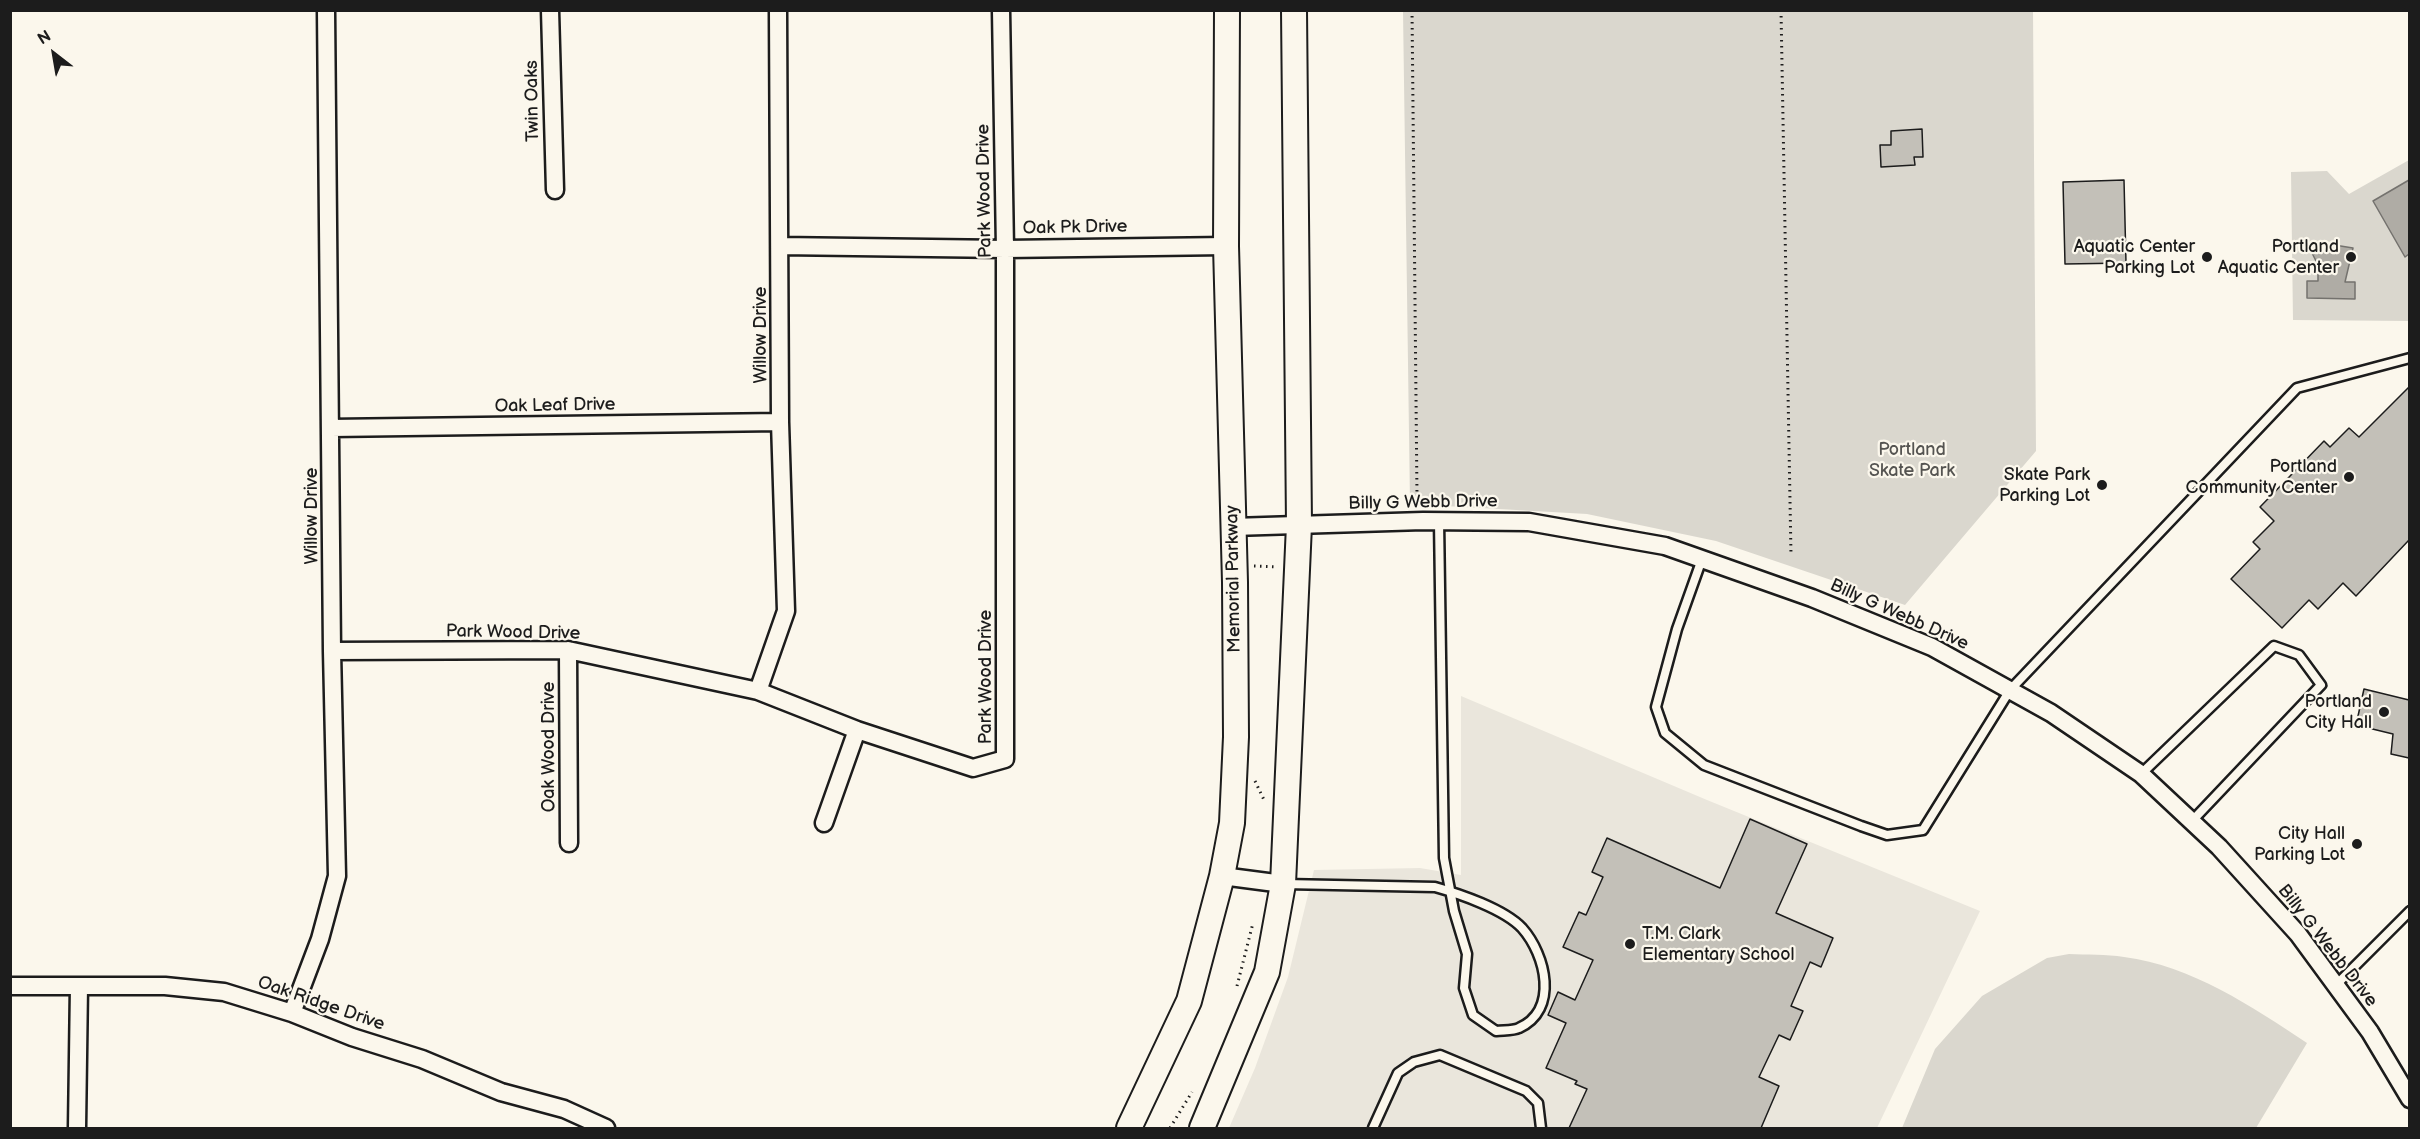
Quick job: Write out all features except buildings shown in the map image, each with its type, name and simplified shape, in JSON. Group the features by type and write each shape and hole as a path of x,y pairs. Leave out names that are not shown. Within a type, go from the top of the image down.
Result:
{"street":[{"name":"Willow Drive","path":"292,1013 320,939 338,876 332,651 326,10"},
{"name":"Twin Oaks","path":"550,10 555,190"},
{"name":"Willow Drive","path":"758,691 786,611 780,422 778,10"},
{"name":"Park Wood Drive","path":"332,651 568,650 758,691 857,730 973,768 1005,759 1005,249 1001,10"},
{"name":"Memorial Parkway","path":"1129,1128 1189,1001 1222,876 1232,823 1236,737 1226,246 1227,10"},
{"path":"1202,1128 1267,972 1283,884 1299,525 1294,10"},
{"name":"Oak Pk Drive","path":"780,246 1005,249 1226,246"},
{"name":"Oak Leaf Drive","path":"331,428 780,422"},
{"name":"Billy G Webb Drive","path":"1233,527 1439,521 1529,522 1665,546 1812,598 1932,647 2051,713 2141,774 2192,821 2219,847 2298,934 2370,1032 2409,1099"},
{"name":"Oak Wood Drive","path":"568,650 569,843"},
{"path":"824,823 857,730"},
{"path":"1222,876 1283,884"},
{"name":"Oak Ridge Drive","path":"10,986 165,986 224,992 292,1013 352,1037 422,1059 501,1092 564,1109 606,1128"},
{"path":"77,1128 79,986"}],"lane":[{"path":"1702,560 1677,629 1656,707 1665,733 1704,765 1887,835 1923,830 2010,690 2297,388 2409,358"},
{"path":"1283,884 1435,886 1451,891 1473,898 1522,928 1541,961 1546,990 1537,1015 1518,1029 1496,1031 1473,1015 1464,988 1467,954 1451,891 1444,858 1439,521"},
{"path":"2141,774 2274,646 2299,655 2320,685 2192,821"},
{"path":"2336,985 2409,911"},
{"path":"1373,1128 1398,1072 1414,1062 1440,1055 1526,1091 1538,1103 1541,1128"}],"path":[{"path":"1412,10 1417,496"},
{"path":"1781,10 1791,555"}],"shaded area":[{"path":"2409,180 2409,254 2405,257 2373,201"},
{"path":"2322,243 2353,248 2345,282 2355,282 2355,299 2307,298 2307,281 2318,281 2318,265 2310,249"},
{"name":"T.M. Clark Elementary School","path":"1461,696 1707,800 1980,911 1877,1128 1229,1128 1255,1068 1288,977 1314,870 1420,868 1461,875"}],"green space":[{"name":"Portland Skate Park","path":"1403,11 2033,11 2036,451 1905,605 1716,541 1587,514 1410,504"},
{"name":"Portland Aquatic Center","path":"2409,160 2409,321 2293,320 2291,172 2327,171 2349,194"},
{"path":"2069,954 2124,957 2173,969 2197,978 2242,1002 2307,1043 2256,1128 1902,1128 1935,1049 1982,996 2047,958"}],"place":[{"name":"Aquatic Center Parking Lot","path":"2207,257"},
{"name":"Portland Aquatic Center","path":"2351,257"},
{"name":"Portland Community Center","path":"2349,477"},
{"name":"Skate Park Parking Lot","path":"2102,485"},
{"name":"Portland City Hall","path":"2384,712"},
{"name":"City Hall Parking Lot","path":"2357,844"},
{"name":"T.M. Clark Elementary School","path":"1630,944"}]}
